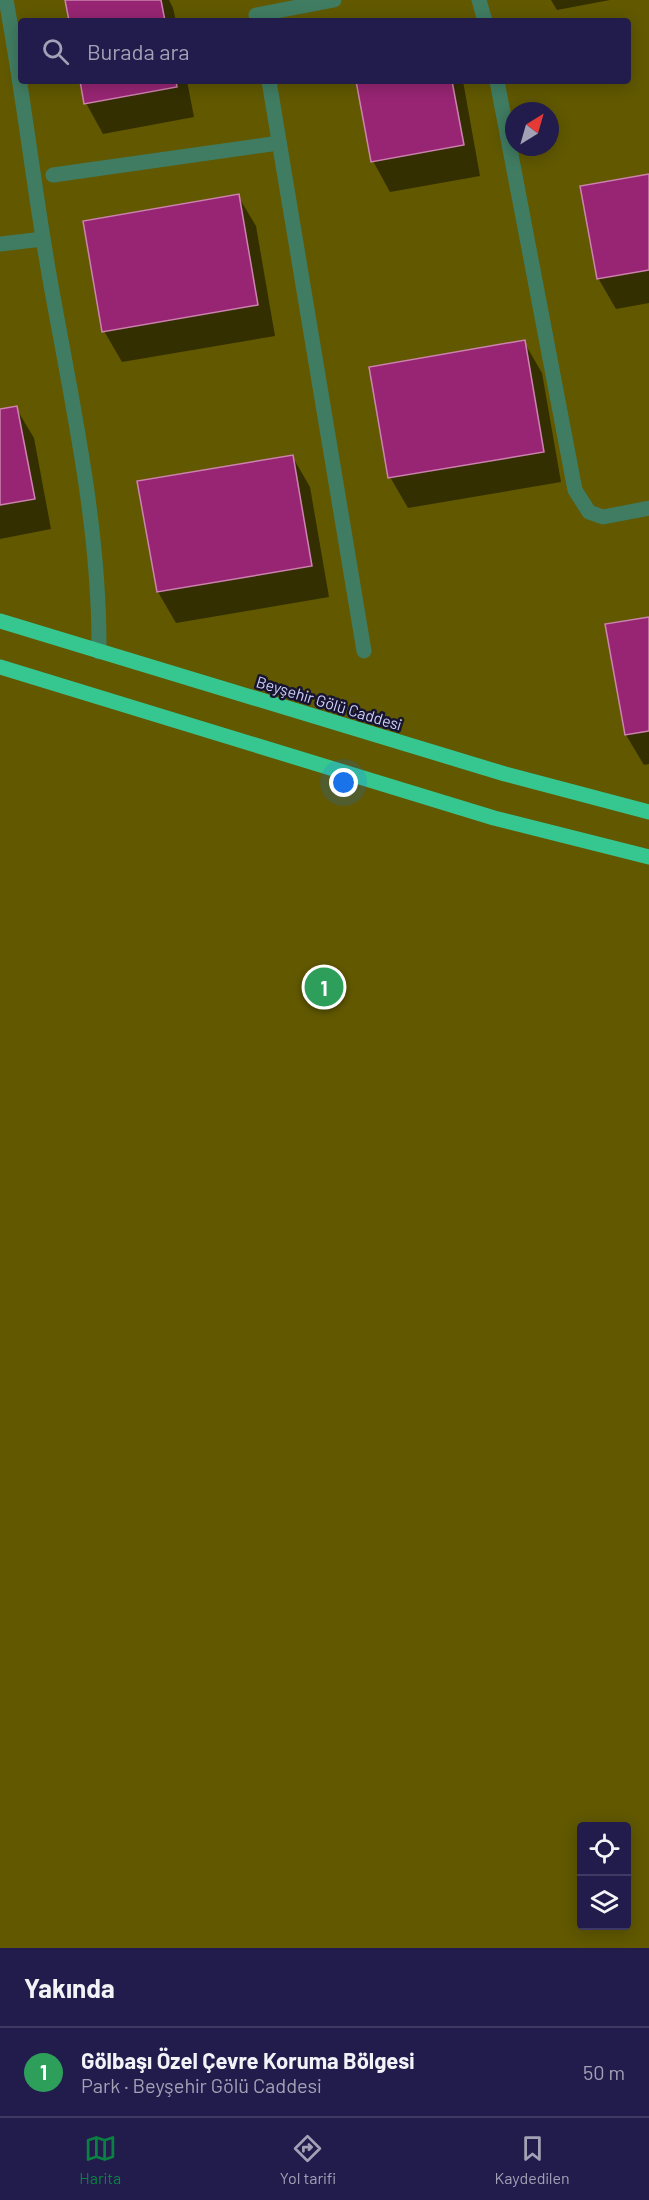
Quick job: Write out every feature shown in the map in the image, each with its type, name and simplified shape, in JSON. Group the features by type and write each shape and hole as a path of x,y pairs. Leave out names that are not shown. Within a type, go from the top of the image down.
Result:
{"main road":[{"name":"Beyşehir Gölü Caddesi","path":"0,621 505,774 649,812"},
{"path":"0,667 494,818 649,857"}],"street":[{"path":"6,0 18,67"},
{"path":"256,12 334,0"},
{"path":"479,0 484,18"},
{"path":"21,84 43,239 82,455 95,554 99,601 99,652"},
{"path":"269,84 364,651"},
{"path":"498,84 575,490 589,512 603,517 649,508"},
{"path":"53,175 279,143"},
{"path":"0,244 43,239"}],"shaded area":[{"path":"0,0 649,0 649,1948 0,1948"}],"building":[{"path":"65,0 161,0 164,18 68,18"},
{"path":"81,84 176,84 177,87 84,104"},
{"path":"357,84 453,84 464,145 371,162"},
{"path":"649,174 649,270 597,279 580,186"},
{"path":"239,194 258,305 102,332 83,221"},
{"path":"525,340 544,452 388,478 369,367"},
{"path":"17,406 35,499 0,505 0,409"},
{"path":"293,455 312,566 157,592 137,481"},
{"path":"649,617 649,731 625,735 605,624"}],"place":[{"name":"Gölbaşı Özel Çevre Koruma Bölgesi","path":"324,987"}]}
